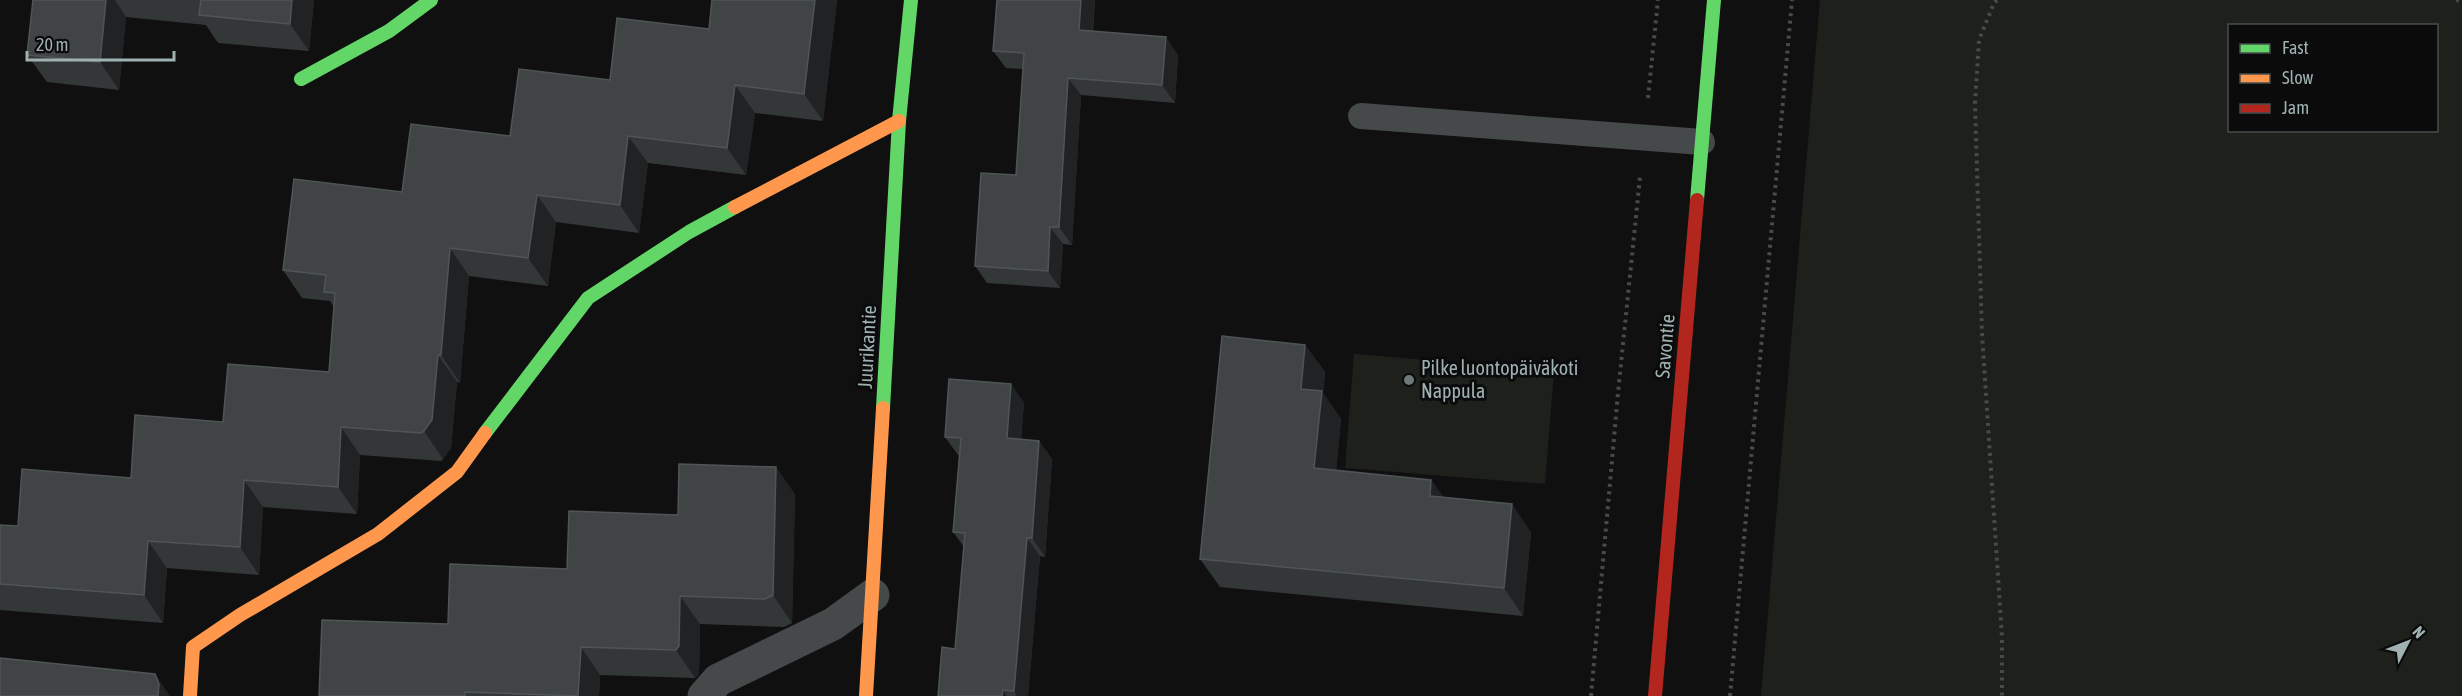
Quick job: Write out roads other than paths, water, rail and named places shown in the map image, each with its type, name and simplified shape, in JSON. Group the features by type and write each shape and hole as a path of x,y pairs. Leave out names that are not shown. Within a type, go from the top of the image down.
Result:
{"street":[{"path":"301,80 389,31 431,0"},
{"name":"Juurikantie","path":"866,696 899,121 911,0"},
{"name":"Savontie","path":"1654,696 1714,0"},
{"path":"190,696 193,647 240,615 378,534 457,472 588,298 689,232 899,121"},
{"path":"704,696 718,680 833,624 873,596"}],"lane":[{"path":"1361,116 1702,142"}],"place":[{"name":"Pilke luontopäiväkoti Nappula","path":"1409,380"}]}
